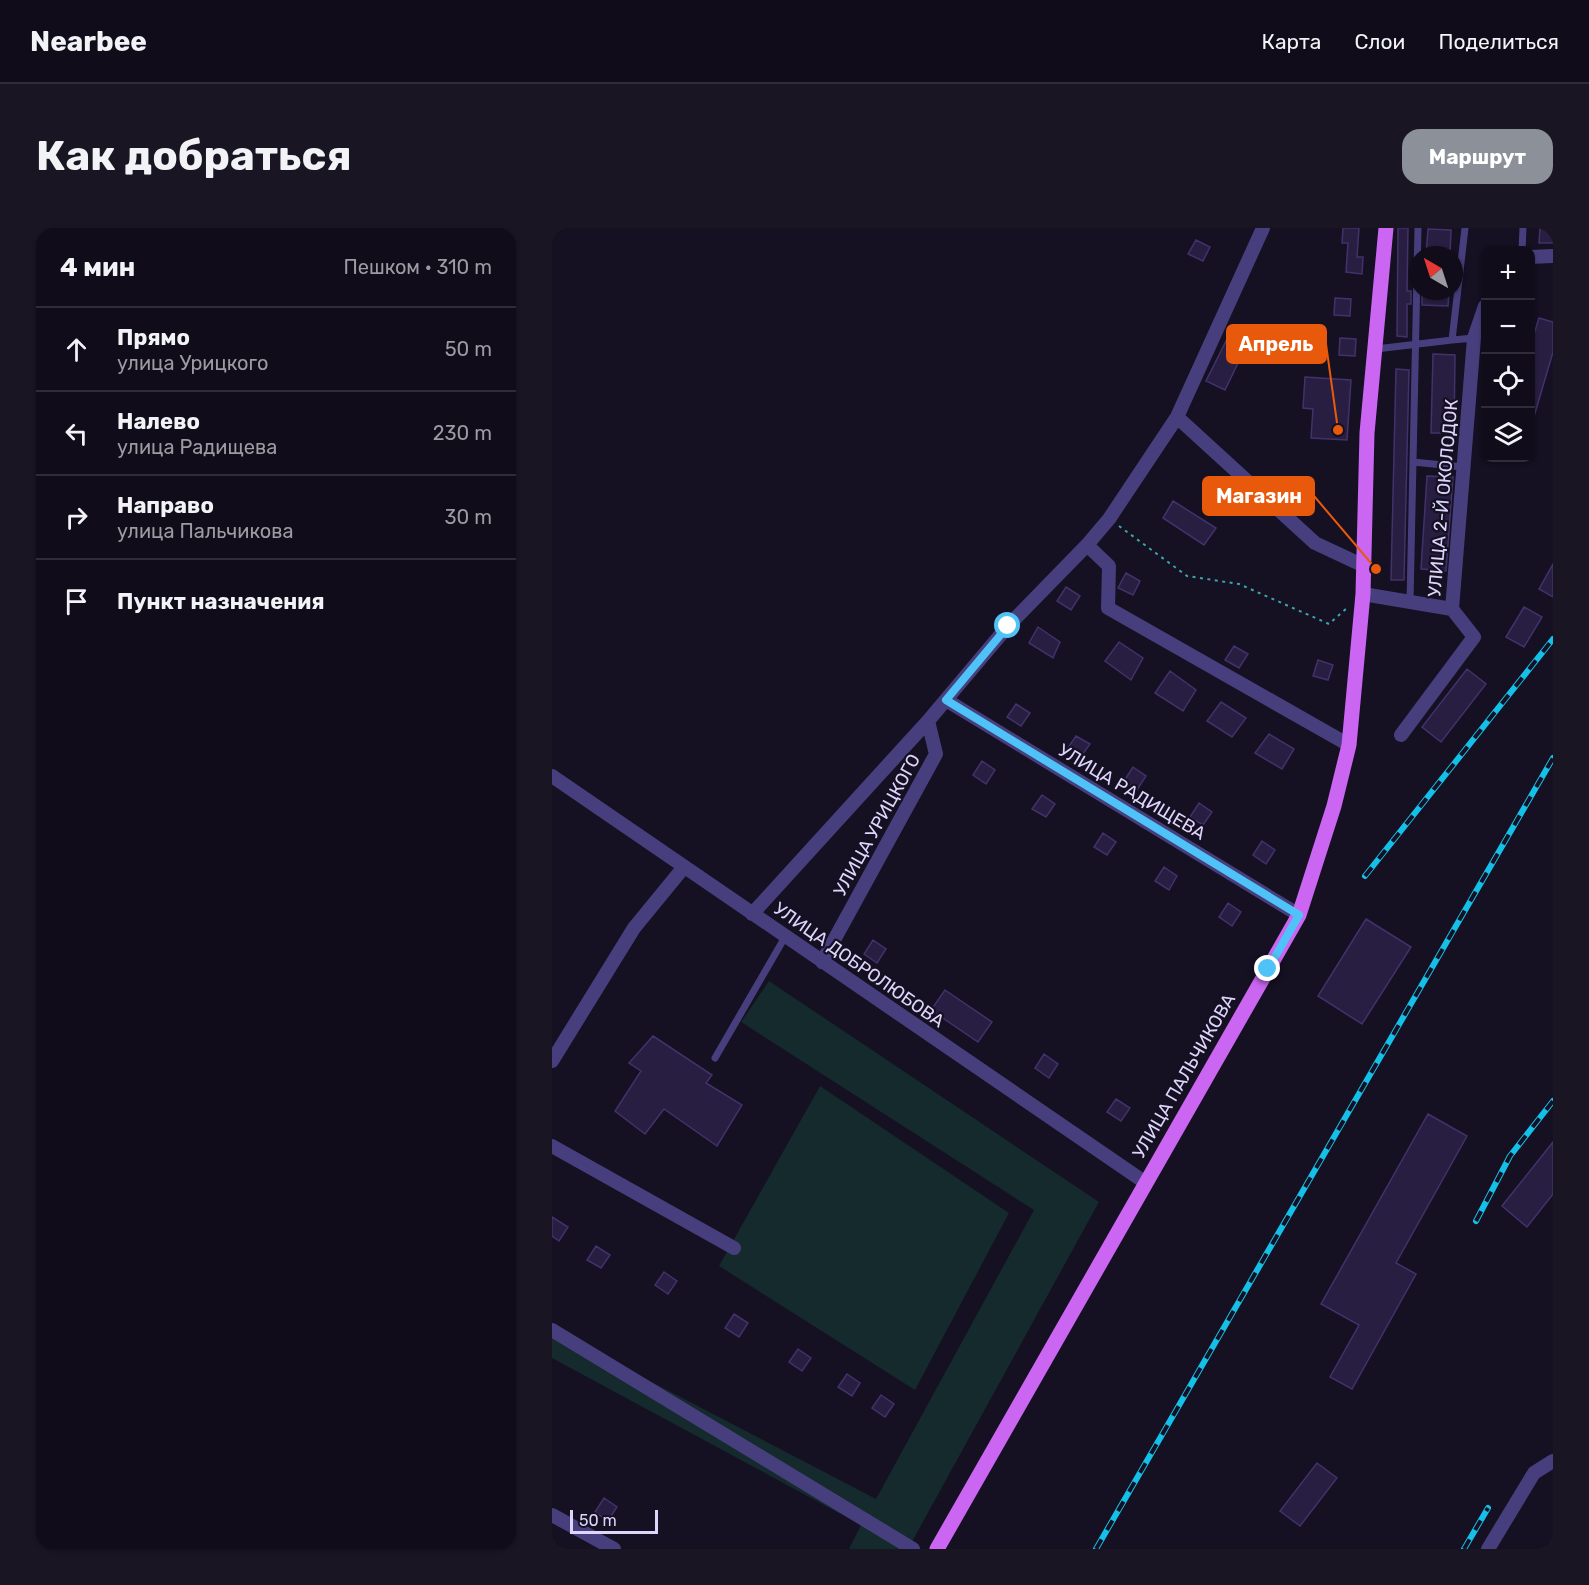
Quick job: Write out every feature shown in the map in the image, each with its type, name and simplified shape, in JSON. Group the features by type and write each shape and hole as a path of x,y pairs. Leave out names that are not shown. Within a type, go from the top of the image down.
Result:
{"main road":[{"name":"УЛИЦА ПАЛЬЧИКОВА","path":"937,1549 1299,915 1334,806 1349,745 1363,594 1367,433 1386,228"}],"street":[{"path":"752,914 928,721 1008,626 1087,545 1109,519 1177,417 1263,228"},
{"path":"1535,257 1553,256"},
{"name":"УЛИЦА 2-Й ОКОЛОДОК","path":"1401,735 1474,637 1452,609 1474,338 1481,318"},
{"path":"1177,417 1315,543 1362,566"},
{"path":"1087,545 1109,566 1108,608 1349,745"},
{"path":"1363,594 1452,609"},
{"name":"УЛИЦА РАДИЩЕВА","path":"946,700 1299,915"},
{"name":"УЛИЦА УРИЦКОГО","path":"822,962 936,754 928,721"},
{"name":"УЛИЦА ДОБРОЛЮБОВА","path":"552,776 1146,1183"},
{"path":"552,1061 634,928 684,867"},
{"path":"552,1146 734,1248"},
{"path":"552,1330 913,1549"},
{"path":"1488,1549 1534,1473 1553,1461"},
{"path":"552,1515 614,1549"}],"lane":[{"path":"1410,602 1418,228"},
{"path":"1452,340 1465,228"},
{"path":"1522,246 1523,228"},
{"path":"1375,349 1474,338"},
{"path":"1413,462 1463,467"},
{"path":"715,1058 785,937"}],"path":[{"path":"1109,519 1187,576 1239,584 1329,624 1363,594"}],"green space":[{"path":"769,981 1099,1202 908,1549 849,1549 861,1525 552,1358 552,1330 876,1499 1034,1210 741,1022"},
{"path":"820,1086 1009,1213 915,1390 719,1266"}],"building":[{"path":"1343,228 1359,228 1357,257 1363,257 1362,274 1346,272 1348,243 1342,243"},
{"path":"1398,228 1408,228 1407,291 1409,291 1411,304 1407,304 1407,337 1397,336"},
{"path":"1540,228 1553,228 1553,243 1539,243"},
{"path":"1428,229 1451,230 1450,246 1427,246"},
{"path":"1196,240 1210,247 1203,261 1188,254"},
{"path":"1335,298 1351,299 1350,316 1334,315"},
{"path":"1422,300 1448,300 1448,306 1422,305"},
{"path":"1539,318 1553,322 1553,352 1535,413 1535,354 1535,331"},
{"path":"1233,327 1251,336 1225,390 1206,381"},
{"path":"1340,338 1356,339 1355,356 1339,355"},
{"path":"1433,354 1455,355 1454,433 1431,433"},
{"path":"1396,369 1409,370 1404,580 1391,580"},
{"path":"1305,377 1351,380 1347,440 1311,438 1313,409 1303,408"},
{"path":"1427,476 1453,477 1446,571 1421,569"},
{"path":"1173,501 1216,528 1204,545 1163,518"},
{"path":"1553,564 1553,597 1539,589"},
{"path":"1126,573 1140,581 1133,595 1118,588"},
{"path":"1066,587 1080,596 1071,610 1057,601"},
{"path":"1524,607 1542,617 1524,647 1506,637"},
{"path":"1038,627 1060,642 1053,658 1029,643"},
{"path":"1119,642 1143,658 1131,680 1105,661"},
{"path":"1234,646 1248,654 1239,668 1225,660"},
{"path":"1318,660 1333,665 1328,680 1313,676"},
{"path":"1467,669 1486,684 1441,742 1422,727"},
{"path":"1170,671 1196,690 1183,711 1155,693"},
{"path":"1221,702 1246,718 1232,737 1207,721"},
{"path":"1016,704 1030,713 1021,726 1007,717"},
{"path":"1269,734 1294,749 1282,769 1255,753"},
{"path":"1076,736 1090,744 1080,758 1067,749"},
{"path":"982,761 995,770 986,784 973,775"},
{"path":"1133,767 1146,776 1137,790 1124,781"},
{"path":"1042,795 1055,804 1046,817 1032,809"},
{"path":"1199,803 1212,812 1203,825 1190,817"},
{"path":"1103,833 1116,842 1107,855 1094,847"},
{"path":"1262,841 1275,850 1266,864 1253,855"},
{"path":"1164,867 1177,876 1169,890 1155,881"},
{"path":"1228,903 1241,912 1232,926 1219,917"},
{"path":"1366,919 1411,947 1362,1024 1318,996"},
{"path":"873,940 886,949 877,963 864,954"},
{"path":"945,990 992,1022 978,1042 931,1010"},
{"path":"653,1036 712,1075 706,1083 742,1105 717,1146 664,1109 645,1134 615,1111 641,1071 629,1063"},
{"path":"1044,1054 1058,1064 1049,1078 1035,1068"},
{"path":"1116,1099 1130,1108 1121,1121 1107,1112"},
{"path":"1428,1114 1467,1136 1396,1263 1416,1274 1352,1389 1330,1377 1359,1325 1321,1304"},
{"path":"1553,1142 1553,1194 1527,1227 1502,1206"},
{"path":"552,1217 568,1227 559,1241 552,1236"},
{"path":"596,1246 610,1255 601,1268 587,1260"},
{"path":"664,1272 677,1281 668,1294 655,1285"},
{"path":"734,1314 748,1323 739,1337 725,1328"},
{"path":"798,1349 811,1358 802,1371 789,1362"},
{"path":"847,1374 860,1383 852,1396 838,1387"},
{"path":"881,1395 894,1404 885,1417 872,1408"},
{"path":"1317,1463 1337,1478 1300,1526 1280,1511"},
{"path":"604,1498 617,1507 608,1521 595,1512"}],"railway":[{"path":"1365,876 1553,639"},
{"path":"1096,1549 1553,758"},
{"path":"1476,1221 1510,1156 1553,1101"},
{"path":"1464,1549 1488,1508"}],"place":[{"name":"Апрель","path":"1338,430"},
{"name":"Магазин","path":"1376,569"}],"route":[{"path":"1008,626 946,700 1299,915 1268,969"}]}
